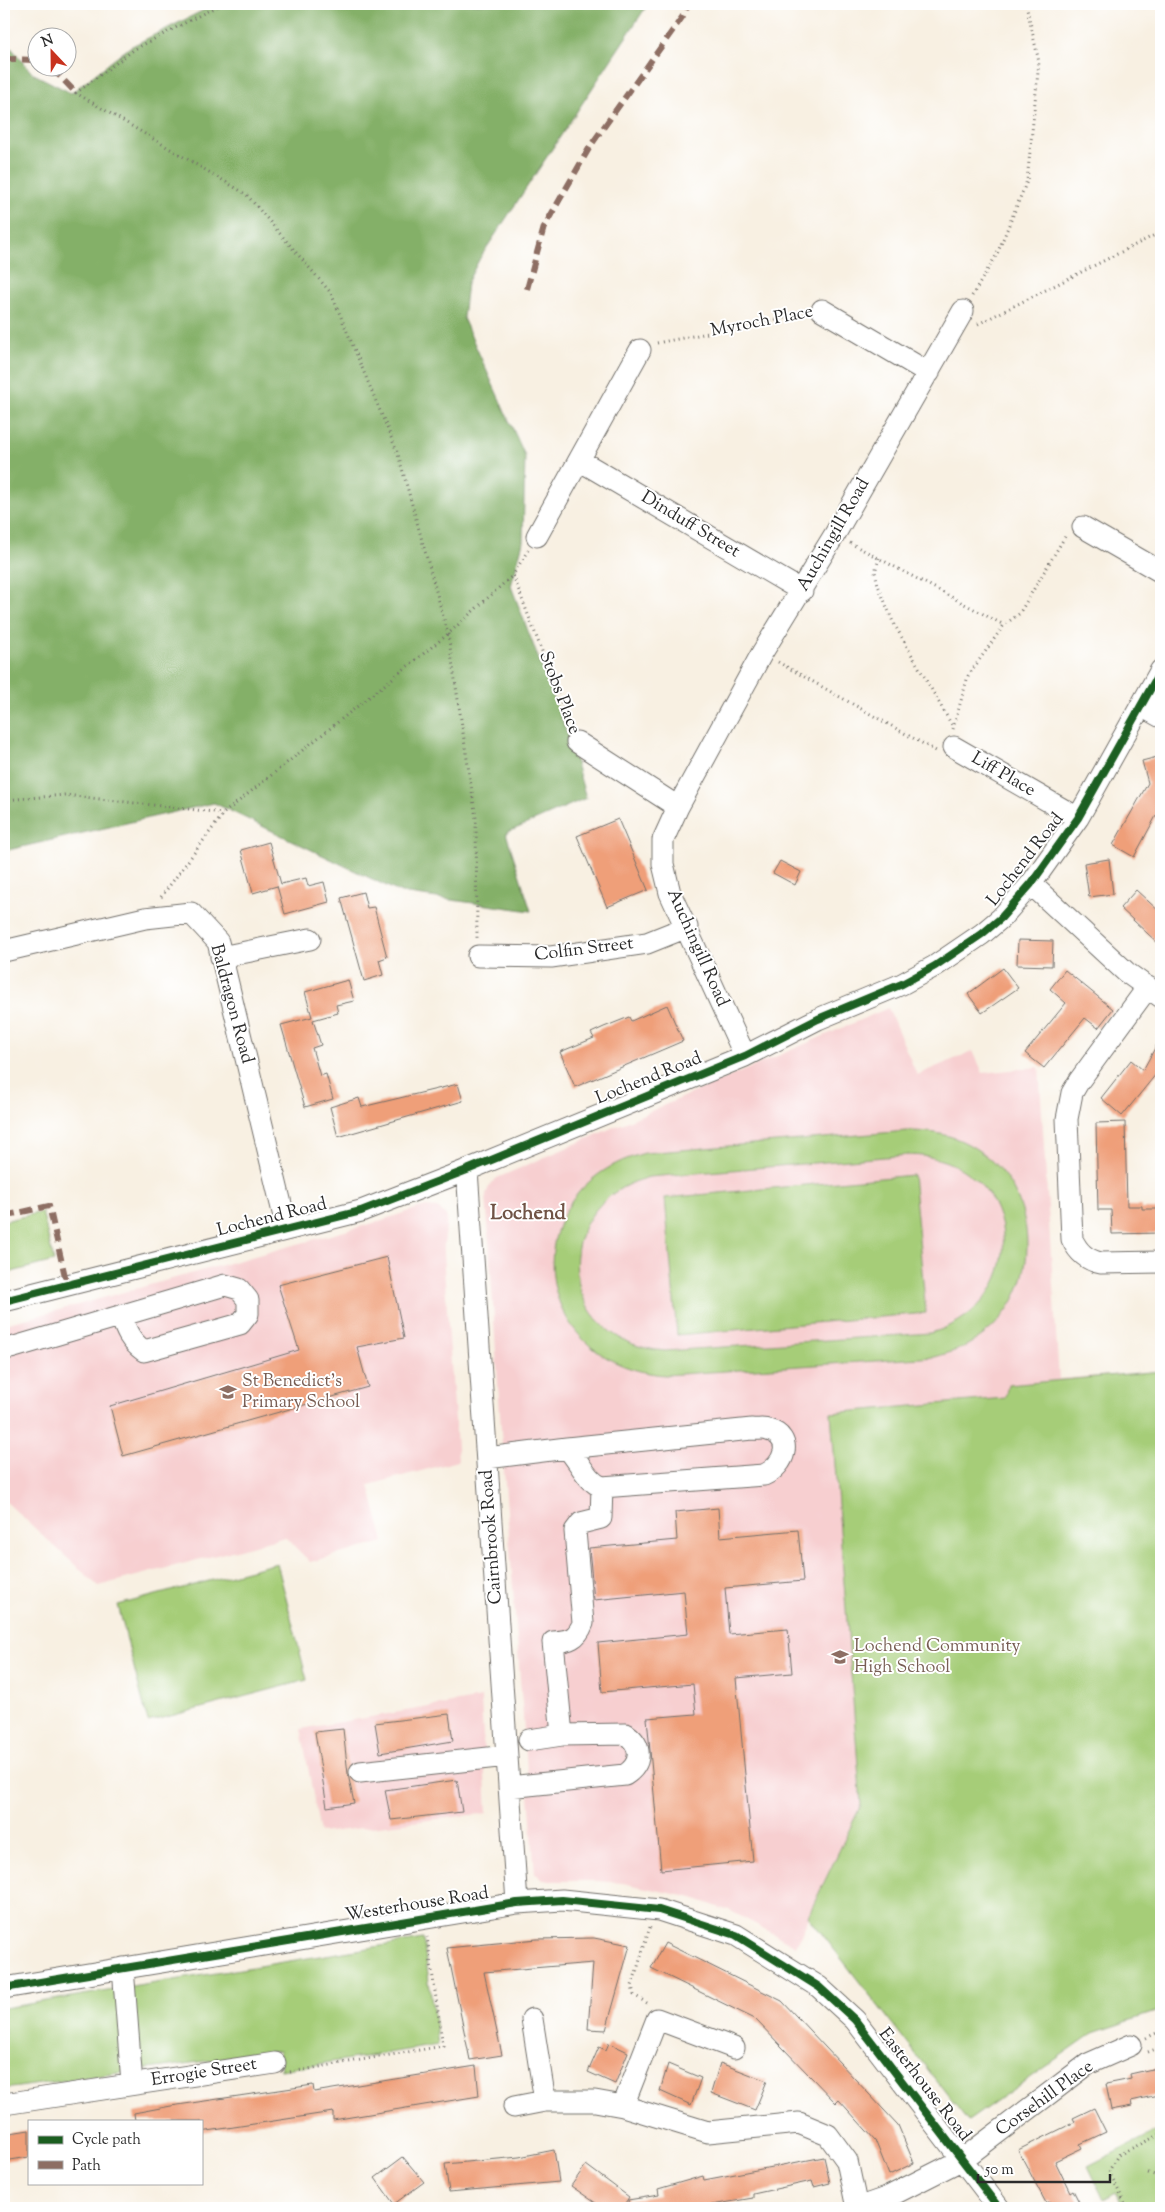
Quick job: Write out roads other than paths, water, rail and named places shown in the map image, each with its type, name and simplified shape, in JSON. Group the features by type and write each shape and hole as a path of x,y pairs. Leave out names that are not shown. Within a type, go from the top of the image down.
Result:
{"street":[{"name":"Myroch Place","path":"822,310 929,373"},
{"name":"Auchingill Road","path":"745,1056 670,893 663,864 664,840 674,814 762,653 802,591 929,373 969,318"},
{"path":"537,536 640,350"},
{"name":"Dinduff Street","path":"579,460 802,591"},
{"path":"1083,527 1161,572"},
{"name":"Lochend Road","path":"4,1301 361,1211 467,1170 745,1056 818,1019 902,984 935,966 982,934 1001,918 1031,884 1078,818 1161,670"},
{"path":"1141,706 1161,717"},
{"name":"Liff Place","path":"954,737 1078,818"},
{"name":"Stobs Place","path":"577,742 674,814"},
{"path":"1031,884 1126,972 1155,992 1080,1081 1072,1094 1067,1119 1072,1239 1076,1247 1091,1261 1101,1263 1161,1262"},
{"name":"Baldragon Road","path":"4,951 145,918 190,913 218,942 288,1229"},
{"name":"Colfin Street","path":"478,956 551,957 647,943 687,927"},
{"path":"222,957 310,939"},
{"name":"Cairnbrook Road","path":"467,1170 517,1903"},
{"path":"4,1348 11,1348 224,1286 239,1289 248,1300 248,1314 240,1324 144,1351 133,1343 127,1334 121,1316"},
{"path":"487,1458 567,1448 752,1430 768,1430 779,1436 784,1445 782,1461 774,1471 764,1476 602,1486 596,1484 567,1448"},
{"path":"562,1735 553,1642 569,1641 579,1634 583,1624 575,1531 581,1524 601,1518 602,1486"},
{"path":"509,1787 625,1775 634,1768 638,1759 638,1750 633,1739 626,1734 562,1735 530,1740"},
{"path":"360,1772 507,1756"},
{"name":"Westerhouse Road","path":"4,1988 517,1903 562,1900 655,1909 736,1935 819,1987"},
{"name":"Errogie Street","path":"123,1968 132,2084"},
{"name":"Easterhouse Road","path":"819,1987 855,2020 999,2208"},
{"path":"532,2019 545,2101"},
{"path":"623,2106 657,2019 734,2048"},
{"name":"Corsehill Place","path":"857,2208 886,2198 963,2159 1088,2064 1130,2045"},
{"name":"Errogie Street","path":"4,2104 132,2084 280,2068"},
{"path":"514,2107 545,2101 595,2101 623,2106 708,2132 799,2122 828,2134 847,2161 857,2208"}],"place":[{"name":"St Benedict's Primary School","path":"228,1392"},
{"name":"Lochend Community High School","path":"840,1657"}],"district":[{"name":"Lochend","path":"528,1214"}]}
